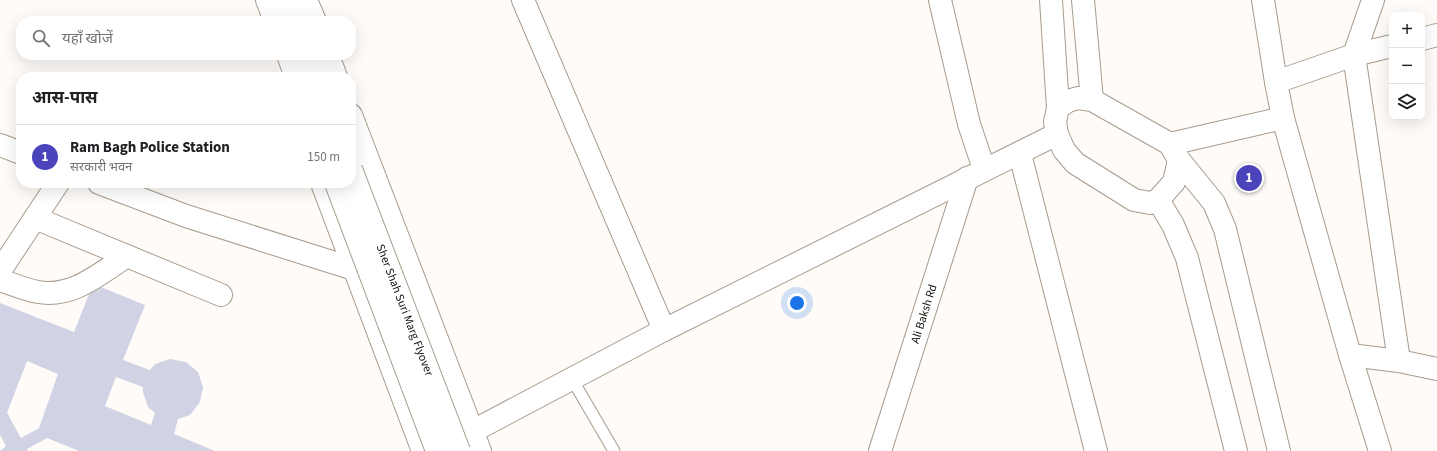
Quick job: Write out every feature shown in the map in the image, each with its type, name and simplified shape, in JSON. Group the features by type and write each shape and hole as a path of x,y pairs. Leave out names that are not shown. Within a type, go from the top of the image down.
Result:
{"main road":[{"path":"253,0 259,16"},
{"path":"267,0 273,16"},
{"path":"286,0 293,16"},
{"path":"306,0 312,16"},
{"path":"523,0 664,330"},
{"path":"940,0 969,124 975,174"},
{"path":"1051,0 1058,108 1055,122 1057,134 1064,150 1075,163 1134,200 1150,203 1158,200 1174,182 1174,152"},
{"path":"1083,0 1092,100"},
{"path":"1263,0 1283,118 1350,355 1380,451"},
{"path":"1373,0 1354,55 1399,361"},
{"path":"1425,38 1437,35"},
{"path":"1276,82 1354,55 1389,47"},
{"path":"276,60 280,72"},
{"path":"290,60 294,72"},
{"path":"310,60 314,72"},
{"path":"330,60 334,72"},
{"path":"1058,108 1068,101 1078,98 1092,100 1174,152 1214,203 1225,229 1279,451"},
{"path":"1174,152 1283,118"},
{"path":"356,128 480,451"},
{"path":"437,451 473,430 664,330 975,174 1020,154 1057,134"},
{"path":"0,145 16,151"},
{"path":"1020,154 1096,451"},
{"name":"Ali Baksh Rd","path":"880,451 975,174"},
{"name":"Sher Shah Suri Marg Flyover","path":"356,182 459,451"},
{"path":"0,270 55,188"},
{"path":"112,188 186,216 354,270"},
{"path":"324,188 423,451"},
{"name":"Sher Shah Suri Marg Flyover","path":"338,188 437,451"},
{"path":"1158,200 1173,225 1187,258 1236,451"},
{"path":"35,218 221,295"},
{"path":"0,280 38,292 64,293 74,290 127,256"},
{"path":"1350,355 1399,361 1437,369"}],"lane":[{"path":"572,379 614,451"}],"building":[{"path":"93,284 145,305 123,360 150,370 155,364 170,359 186,362 198,372 203,387 200,402 190,415 178,419 174,434 215,451 79,451 47,438 27,449 28,451 0,451 6,446 0,435 0,303 74,332","holes":["27,361 58,374 39,428 21,438 7,413","116,377 143,387 143,392 148,407 155,413 151,425 105,406"]}],"place":[{"name":"Ram Bagh Police Station","path":"1249,178"}]}
